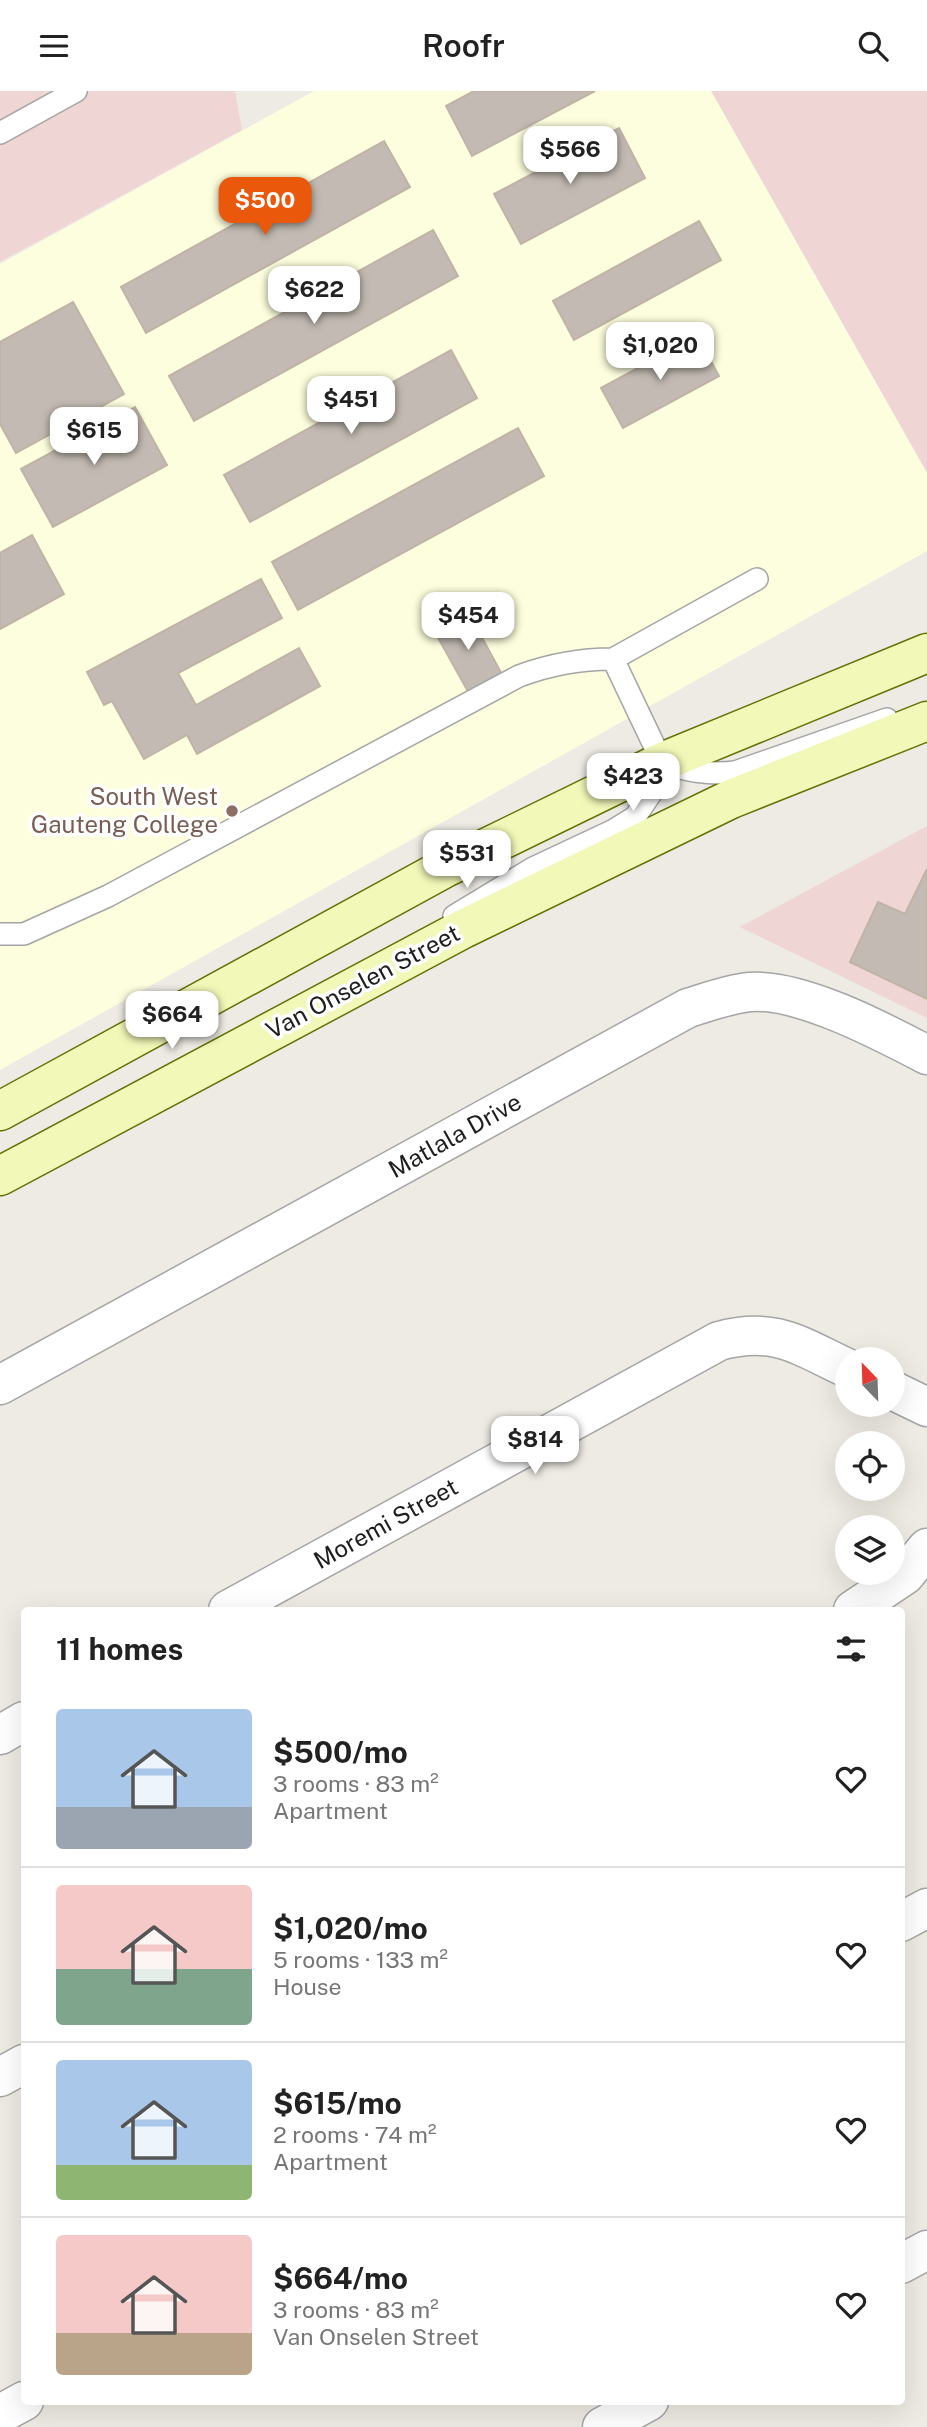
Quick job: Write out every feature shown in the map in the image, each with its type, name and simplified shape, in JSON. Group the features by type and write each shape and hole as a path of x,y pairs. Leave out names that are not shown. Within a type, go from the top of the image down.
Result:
{"main road":[{"path":"0,1111 382,900 662,762 927,653"},
{"name":"Van Onselen Street","path":"0,1176 463,929 731,799 927,720"}],"street":[{"name":"Matlala Drive","path":"0,1385 688,1009 725,996 753,992 782,996 828,1009 927,1055"},
{"name":"Moremi Street","path":"233,1607 719,1341 746,1334 766,1335 797,1344 835,1362"},
{"path":"905,1396 927,1407"},
{"path":"858,1607 905,1576 927,1548"},
{"path":"0,1735 21,1723"},
{"path":"905,1920 927,1908"},
{"path":"0,2077 21,2066"},
{"path":"905,2262 927,2250"},
{"path":"0,2414 21,2402"},
{"path":"602,2427 642,2405"}],"lane":[{"path":"0,133 76,91"},
{"path":"0,934 24,934 108,896 519,676 549,665 583,659 613,660 757,579"},
{"path":"372,978 485,895 635,817 654,789 662,762 613,660"},
{"path":"662,762 689,771 716,774 735,772 857,728 927,709"}],"shaded area":[{"path":"0,91 235,91 242,130 0,262"},
{"name":"South West Gauteng College","path":"314,91 711,91 927,473 927,551 0,1070 0,264"},
{"path":"711,91 927,91 927,473"},
{"path":"927,826 927,1018 740,927"}],"building":[{"path":"474,91 595,91 472,156 446,106"},
{"path":"619,128 645,178 521,244 494,194"},
{"path":"384,141 410,187 146,333 121,287"},
{"path":"699,221 721,260 574,340 553,301"},
{"path":"433,230 458,276 194,421 169,376"},
{"path":"73,302 124,394 16,453 0,424 0,342"},
{"path":"697,336 719,376 623,428 601,388"},
{"path":"451,350 477,398 250,522 224,475"},
{"path":"135,407 167,465 53,527 21,469"},
{"path":"518,428 544,476 298,610 272,562"},
{"path":"32,535 64,594 0,629 0,553"},
{"path":"261,579 282,618 178,673 196,705 299,648 320,686 197,754 187,735 144,759 112,701 104,705 87,672"},
{"path":"466,608 504,678 471,697 432,627"},
{"path":"927,869 927,999 850,962 878,902 905,914"}],"place":[{"name":"South West Gauteng College","path":"232,811"}]}
